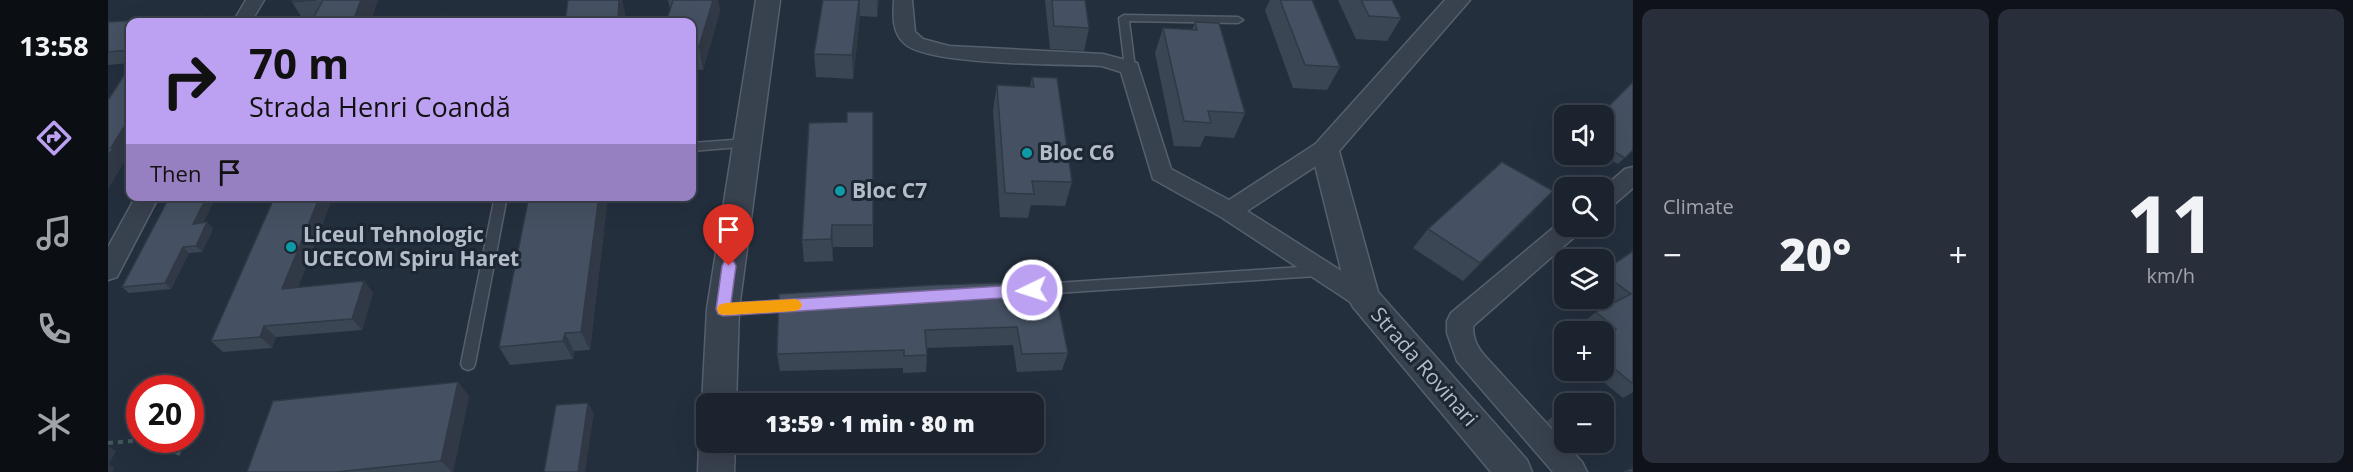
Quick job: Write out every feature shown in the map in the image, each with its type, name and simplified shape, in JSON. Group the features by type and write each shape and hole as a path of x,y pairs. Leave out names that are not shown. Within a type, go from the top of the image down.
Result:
{"street":[{"path":"245,18 255,0"},
{"path":"719,393 723,309 768,0"},
{"path":"903,0 901,23 904,32 913,40 929,47 949,52 1103,60 1130,68 1161,173 1171,182 1229,211 1317,271 1364,298"},
{"path":"1229,211 1325,149 1458,0"},
{"name":"Strada Rovinari","path":"1325,149 1364,298 1514,472"},
{"path":"1614,191 1633,175"},
{"path":"108,270 145,201"},
{"path":"1559,237 1460,321 1458,335 1461,345 1474,363 1572,472"},
{"path":"716,472 717,453"}],"lane":[{"path":"1130,68 1124,18 1238,20"},
{"path":"696,147 747,143"},
{"path":"468,364 500,201"},
{"path":"1032,290 1317,271"},
{"path":"723,309 806,304"}],"path":[{"path":"108,443 144,440 183,455"}],"building":[{"path":"293,0 316,0 292,2"},
{"path":"323,0 361,0 354,18 313,18"},
{"path":"568,0 619,0 618,18 566,18"},
{"path":"673,0 713,0 699,47 696,47 696,18 667,18"},
{"path":"823,0 859,0 852,55 814,54"},
{"path":"1052,0 1085,0 1089,28 1054,26"},
{"path":"1280,0 1312,0 1340,67 1305,65"},
{"path":"1361,0 1392,0 1401,18 1369,16"},
{"path":"202,16 201,18 171,18"},
{"path":"444,16 443,18 408,18"},
{"path":"126,21 126,50 108,52 108,22"},
{"path":"1195,22 1219,23 1245,113 1208,111 1211,123 1184,121 1163,28 1197,30"},
{"path":"126,72 126,124 108,156 108,100"},
{"name":"Bloc C6","path":"1032,77 1057,78 1072,182 1032,181 1034,194 1005,193 997,85 1034,87"},
{"path":"1633,82 1633,150 1625,158 1614,152 1614,105 1610,105"},
{"name":"Bloc C7","path":"847,112 873,112 873,225 832,225 831,239 802,240 809,123 847,122"},
{"path":"1502,162 1553,191 1480,263 1428,229"},
{"path":"167,201 204,201 193,224 207,222 196,246 183,247 165,283 122,287"},
{"name":"Liceul Tehnologic UCECOM Spiru Haret","path":"273,201 318,201 282,289 364,281 352,319 264,326 260,337 211,341"},
{"path":"528,201 598,201 581,332 565,333 563,341 499,347"},
{"path":"1633,251 1633,384 1614,368 1614,330 1616,329 1614,321 1607,321 1596,312 1602,309 1614,309 1614,303 1631,294 1614,281 1614,264"},
{"path":"1053,281 1068,353 1022,354 1017,327 925,330 927,355 904,356 904,350 777,354 779,294"},
{"path":"458,382 441,461 336,472 247,472 273,401"},
{"path":"588,403 578,472 544,472 556,405"}],"slow traffic":[{"path":"725,309 795,305"}],"place":[{"name":"Bloc C6","path":"1027,153"},
{"name":"Bloc C7","path":"840,191"},
{"name":"Liceul Tehnologic UCECOM Spiru Haret","path":"291,247"}],"route":[{"path":"729,266 723,309 1032,290"}]}
